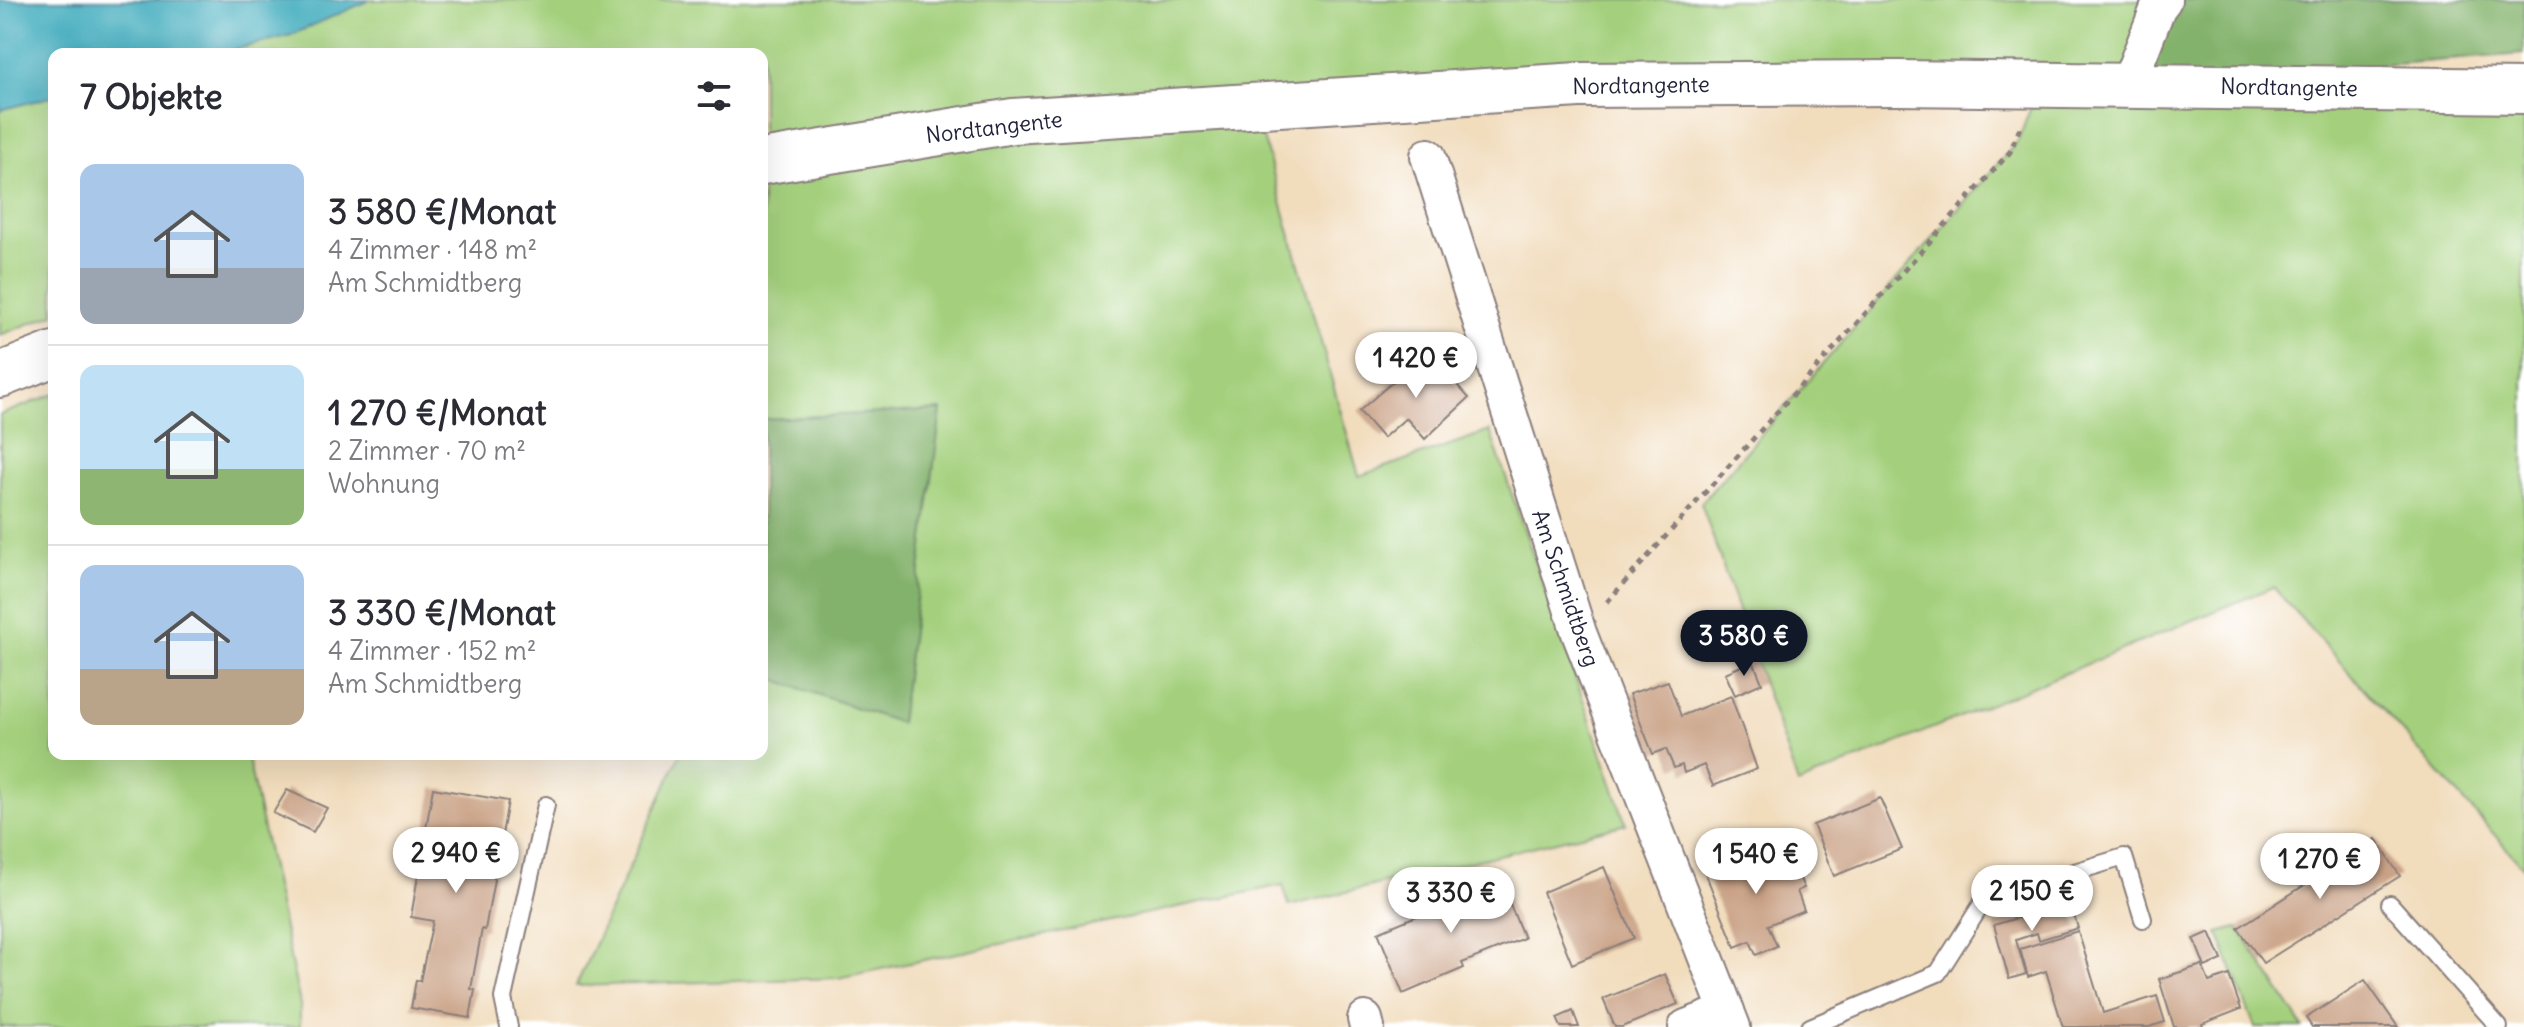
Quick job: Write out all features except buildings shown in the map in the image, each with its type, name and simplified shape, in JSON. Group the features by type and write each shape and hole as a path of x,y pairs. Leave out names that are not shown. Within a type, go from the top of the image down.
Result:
{"main road":[{"name":"Nordtangente","path":"768,161 1013,121 1579,85 2038,84 2524,91"},
{"path":"0,375 48,356"}],"street":[{"path":"2128,85 2158,8 2164,0"},
{"name":"Am Schmidtberg","path":"1428,156 1579,633 1730,1019 1686,1027"}],"lane":[{"path":"509,1027 503,998 546,805"},
{"path":"1810,1027 1938,973 1985,899 2124,857 2143,919"},
{"path":"2390,904 2499,1027"}],"path":[{"path":"1579,633 2010,152 2038,84"}],"green space":[{"path":"367,0 2164,0 2130,79 2524,88 2524,868 2273,587 1798,784 1701,503 2018,141 2042,78 1254,106 1359,476 1490,431 1626,824 1289,906 1283,885 838,978 576,986 677,760 768,760 768,48 241,48 291,35"},
{"path":"2164,0 2524,0 2524,54 2128,85"},
{"path":"48,98 48,316 0,335 0,110"},
{"path":"48,396 48,760 248,760 300,1004 300,1027 0,1027 0,415"},
{"path":"941,410 900,723 768,677 768,419"},
{"path":"2238,928 2303,1027 2255,1027 2218,933"}],"water":[{"path":"0,0 370,0 291,35 241,48 48,48 48,98 0,110"}]}
